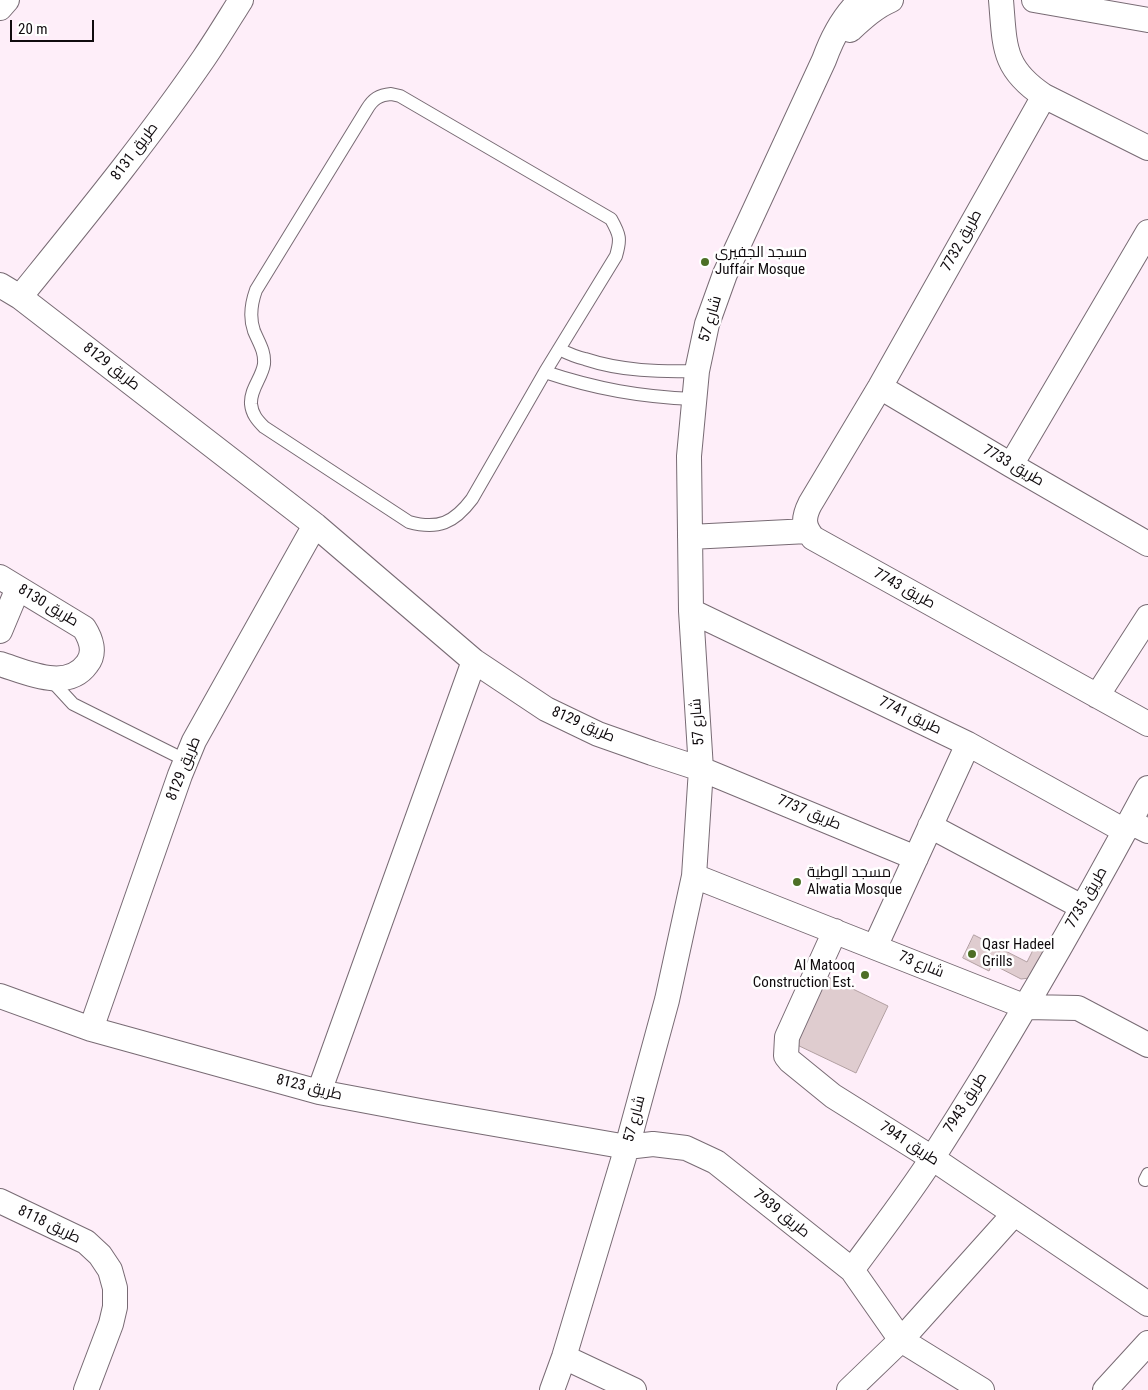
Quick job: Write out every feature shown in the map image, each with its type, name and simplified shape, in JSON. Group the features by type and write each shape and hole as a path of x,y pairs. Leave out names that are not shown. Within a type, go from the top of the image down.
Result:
{"street":[{"path":"0,8 7,0"},
{"name":"طريق 8131","path":"10,291 84,219 145,140 204,58 241,0"},
{"path":"824,60 832,40 843,21 861,0"},
{"path":"824,60 840,39 885,2 891,0"},
{"path":"1001,0 1004,39 1008,57 1017,72 1029,86 1044,96 1148,148"},
{"path":"1034,0 1148,20"},
{"name":"شارع 57","path":"552,1390 564,1357 627,1147 667,1000 694,876 702,769 691,611 689,456 697,372 707,324 725,274 824,60"},
{"name":"طريق 7732","path":"880,386 1044,96"},
{"path":"1011,465 1148,232"},
{"name":"طريق 8129","path":"10,291 315,525 474,661 546,709 598,734 702,769"},
{"path":"690,537 808,531 805,522 806,513 880,386"},
{"name":"طريق 7733","path":"880,386 1011,465 1148,544"},
{"name":"طريق 8129","path":"91,1029 185,760 204,722 315,525"},
{"name":"طريق 7743","path":"808,531 813,538 1148,724"},
{"path":"0,631 9,582"},
{"name":"طريق 8130","path":"0,664 50,679 62,679 73,677 83,670 90,661 92,649 90,638 84,628 9,582"},
{"name":"طريق 7741","path":"691,611 968,744 1134,828"},
{"path":"1097,696 1148,617"},
{"path":"319,1092 474,661"},
{"path":"874,947 968,744"},
{"name":"طريق 7737","path":"702,769 916,858"},
{"name":"طريق 7735","path":"1026,1007 1082,907 1134,828 1148,788"},
{"path":"930,826 1082,907"},
{"name":"شارع 73","path":"694,876 1026,1007 1078,1008 1147,1043"},
{"name":"طريق 7941","path":"835,931 787,1037 786,1056 790,1061 834,1096 932,1158 1148,1304"},
{"name":"طريق 8123","path":"0,996 91,1029 319,1092 420,1112 627,1147"},
{"name":"طريق 7943","path":"852,1270 932,1158 1026,1007"},
{"name":"طريق 7939","path":"627,1147 653,1144 686,1148 716,1162 852,1270 901,1340"},
{"name":"طريق 8118","path":"0,1201 86,1242 100,1254 110,1270 115,1288 115,1307 111,1324 86,1390"},
{"path":"849,1390 901,1340 1014,1214"},
{"path":"901,1340 982,1390"},
{"path":"1105,1390 1148,1343"},
{"path":"564,1357 634,1390"}],"lane":[{"path":"391,94 400,96 611,220 618,230 620,244 616,256 559,350 472,499 463,511 451,520 437,525 423,526 408,522 264,427 257,420 251,402 252,392 264,366 264,354 261,343 255,333 252,322 252,300 256,290 372,100 380,95 391,94"},
{"path":"559,350 585,360 612,366 669,372 697,372"},
{"path":"545,372 574,382 604,389 664,398 694,399"},
{"path":"50,679 73,704 185,760"}],"building":[{"path":"974,935 1027,962 1034,948 1044,953 1030,978 1021,979 992,964 989,971 963,958"},
{"path":"826,976 888,1006 856,1073 793,1043"}],"place":[{"name":"مسجد الجفيري Juffair Mosque","path":"705,262"},
{"name":"مسجد الوطية Alwatia Mosque","path":"797,882"},
{"name":"Qasr Hadeel Grills","path":"972,954"},
{"name":"Al Matooq Construction Est.","path":"865,975"}]}
